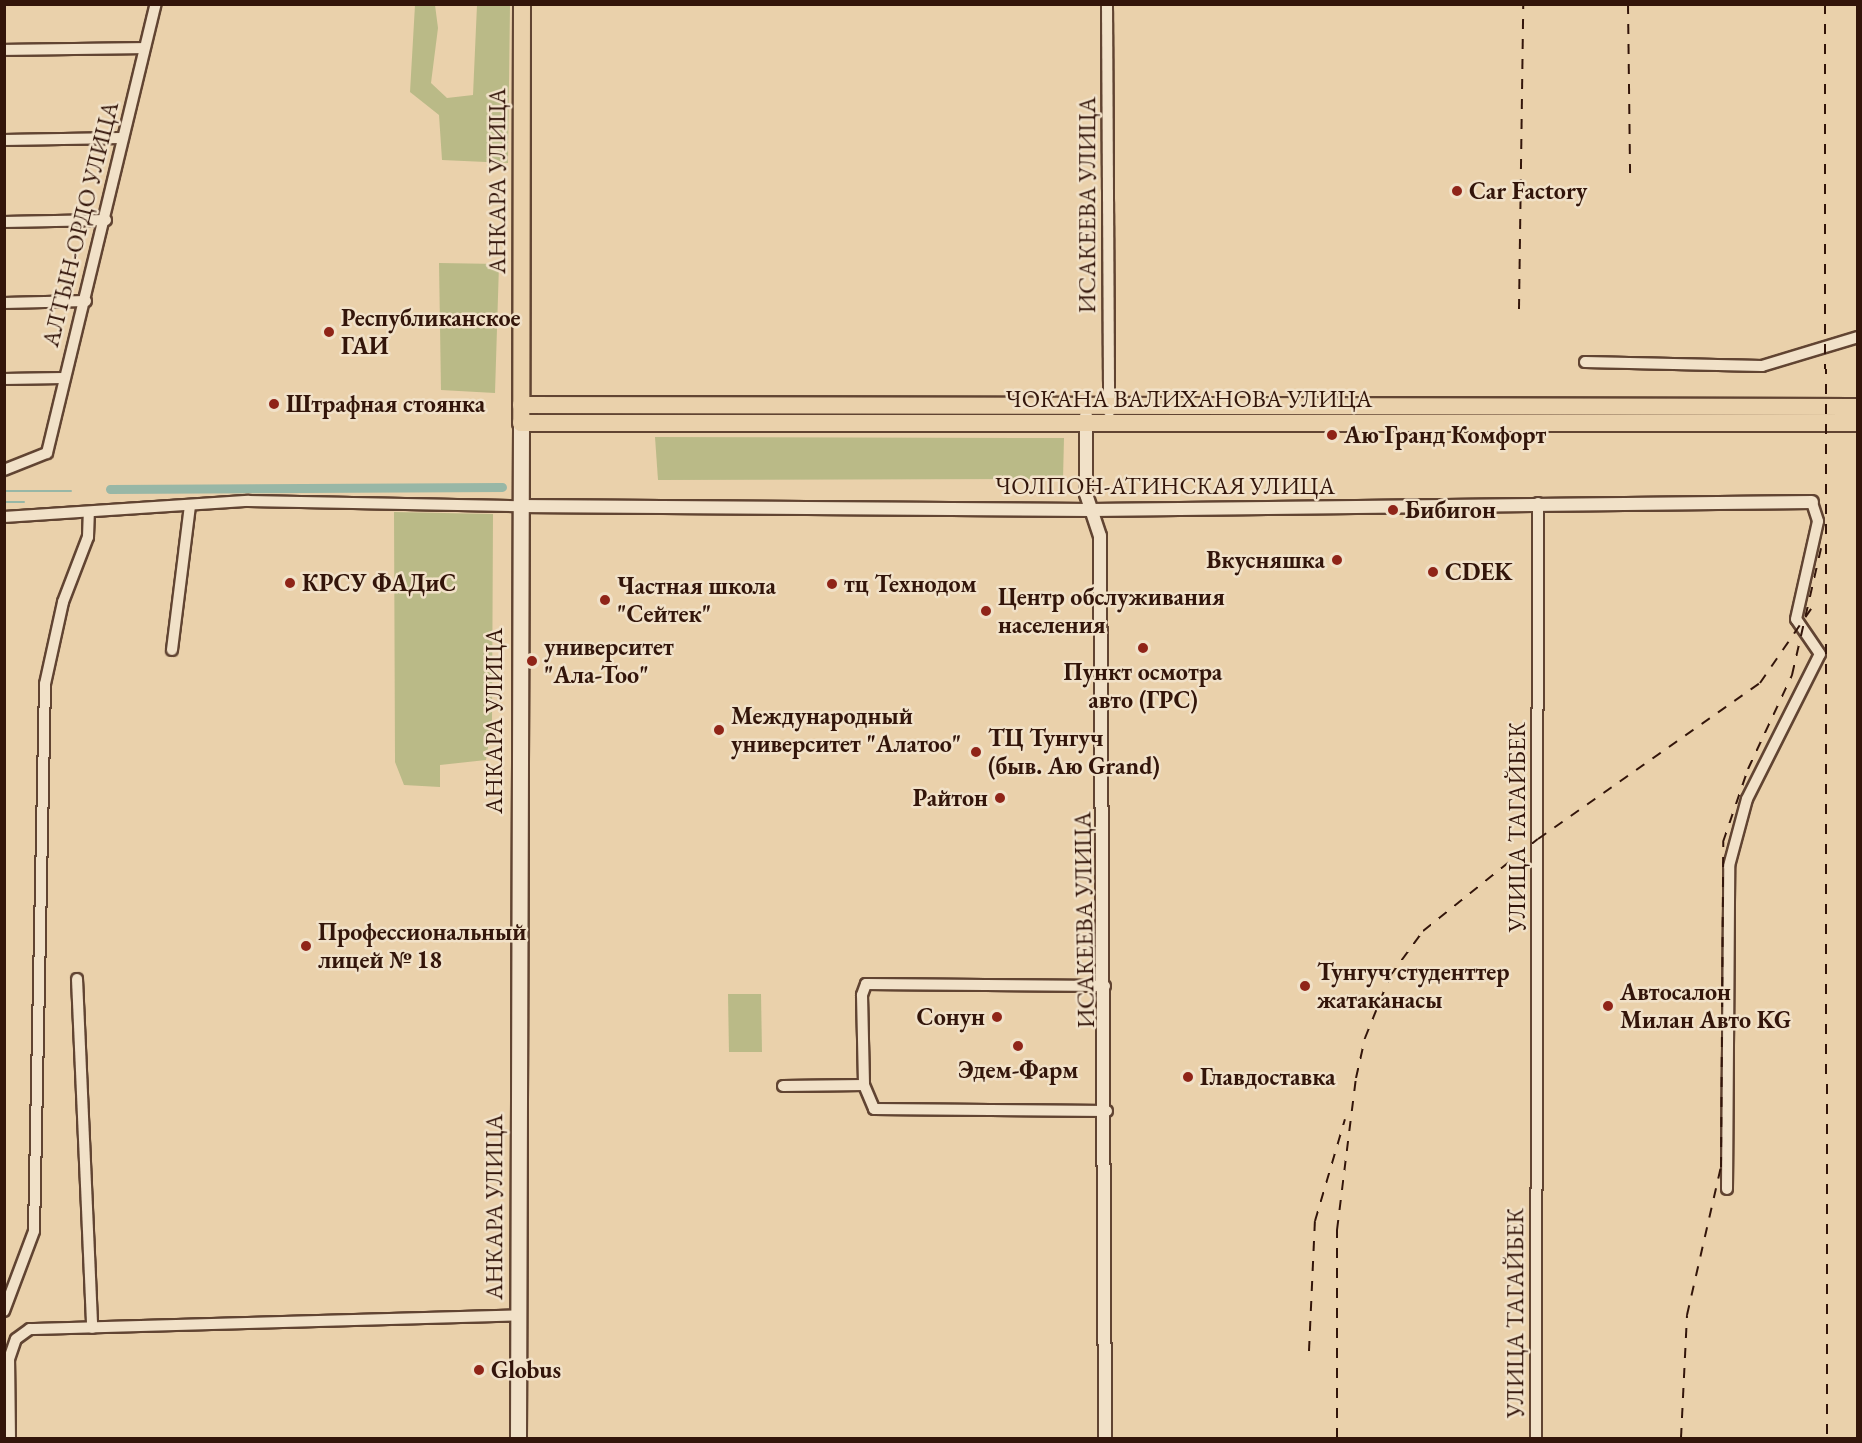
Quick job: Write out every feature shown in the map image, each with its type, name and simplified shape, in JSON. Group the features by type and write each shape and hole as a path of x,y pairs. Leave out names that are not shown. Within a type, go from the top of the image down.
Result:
{"main road":[{"name":"АНКАРА УЛИЦА","path":"518,1438 518,506 521,423 522,4"},
{"path":"1857,399 1838,415 1857,429"},
{"name":"ЧОКАНА ВАЛИХАНОВА УЛИЦА","path":"521,423 844,415 1086,404 1365,404 1838,415 1857,423"},
{"path":"1365,404 1365,423"},
{"name":"ЧОКАНА ВАЛИХАНОВА УЛИЦА","path":"521,405 1086,424 1365,423 1838,415 1857,407"}],"street":[{"name":"АЛТЫН-ОРДО УЛИЦА","path":"4,470 47,453 63,378 86,301 106,220 121,138 156,4"},
{"name":"ИСАКЕЕВА УЛИЦА","path":"1107,4 1109,423"},
{"path":"4,50 144,48"},
{"path":"4,140 121,138"},
{"path":"4,222 106,220"},
{"path":"4,303 86,301"},
{"path":"1585,362 1762,366 1857,337"},
{"path":"4,379 63,378"},
{"name":"ИСАКЕЕВА УЛИЦА","path":"1086,404 1085,488 1100,536 1107,1111 1105,1438"},
{"path":"1727,1189 1729,866 1747,799 1820,654 1796,619 1818,521 1812,502"},
{"name":"ЧОЛПОН-АТИНСКАЯ УЛИЦА","path":"518,506 1091,510 1538,503 1812,502"},
{"name":"УЛИЦА ТАГАЙБЕК","path":"1536,1438 1538,503"},
{"path":"172,650 190,506"},
{"path":"4,517 190,506 518,506"},
{"path":"4,1311 34,1231 45,684 63,602 88,537 84,513"},
{"path":"77,978 92,1328"},
{"path":"1105,986 866,984 864,1085 874,1109 1107,1111"},
{"path":"783,1086 864,1085"},
{"path":"9,1438 9,1359 16,1340 30,1329 518,1316"}],"green space":[{"path":"415,5 435,5 438,28 431,83 447,98 473,95 477,5 510,5 508,163 442,160 439,115 410,92"},
{"path":"439,263 499,264 495,393 441,390"},
{"path":"655,437 1064,438 1063,479 658,480"},
{"path":"394,512 493,514 492,722 486,760 440,765 440,787 404,785 395,762"},
{"path":"728,994 761,994 762,1052 729,1052"}],"waterway":[{"path":"110,489 502,487"},
{"path":"4,491 71,491"},
{"path":"4,502 24,502"}],"railway":[{"path":"1519,309 1523,4"},
{"path":"1628,4 1630,173"},
{"path":"1825,4 1827,1438"},
{"path":"1681,1438 1687,1315 1721,1167 1723,842 1748,769 1792,675 1821,548"},
{"path":"1337,1438 1337,1230 1356,1078 1365,1038 1390,976 1423,931 1538,839 1760,683 1811,609"},
{"path":"1309,1351 1315,1221 1345,1119"}],"place":[{"name":"Car Factory","path":"1457,191"},
{"name":"Республиканское ГАИ","path":"329,332"},
{"name":"Штрафная стоянка","path":"274,404"},
{"name":"Аю Гранд Комфорт","path":"1332,435"},
{"name":"Бибигон","path":"1393,510"},
{"name":"Вкусняшка","path":"1337,560"},
{"name":"CDEK","path":"1433,572"},
{"name":"КРСУ ФАДиС","path":"290,583"},
{"name":"тц Технодом","path":"832,584"},
{"name":"Частная школа \"Сейтек\"","path":"605,600"},
{"name":"Центр обслуживания населения","path":"986,611"},
{"name":"Пункт осмотра авто (ГРС)","path":"1143,648"},
{"name":"университет \"Ала-Тоо\"","path":"532,661"},
{"name":"Международный университет \"Алатоо\"","path":"719,730"},
{"name":"ТЦ Тунгуч (быв. Аю Grand)","path":"976,752"},
{"name":"Райтон","path":"1000,798"},
{"name":"Профессиональный лицей № 18","path":"306,946"},
{"name":"Тунгуч студенттер жатаканасы","path":"1305,986"},
{"name":"Автосалон Милан Авто KG","path":"1608,1006"},
{"name":"Сонун","path":"997,1017"},
{"name":"Эдем-Фарм","path":"1018,1046"},
{"name":"Главдоставка","path":"1188,1077"},
{"name":"Globus","path":"479,1370"}]}
